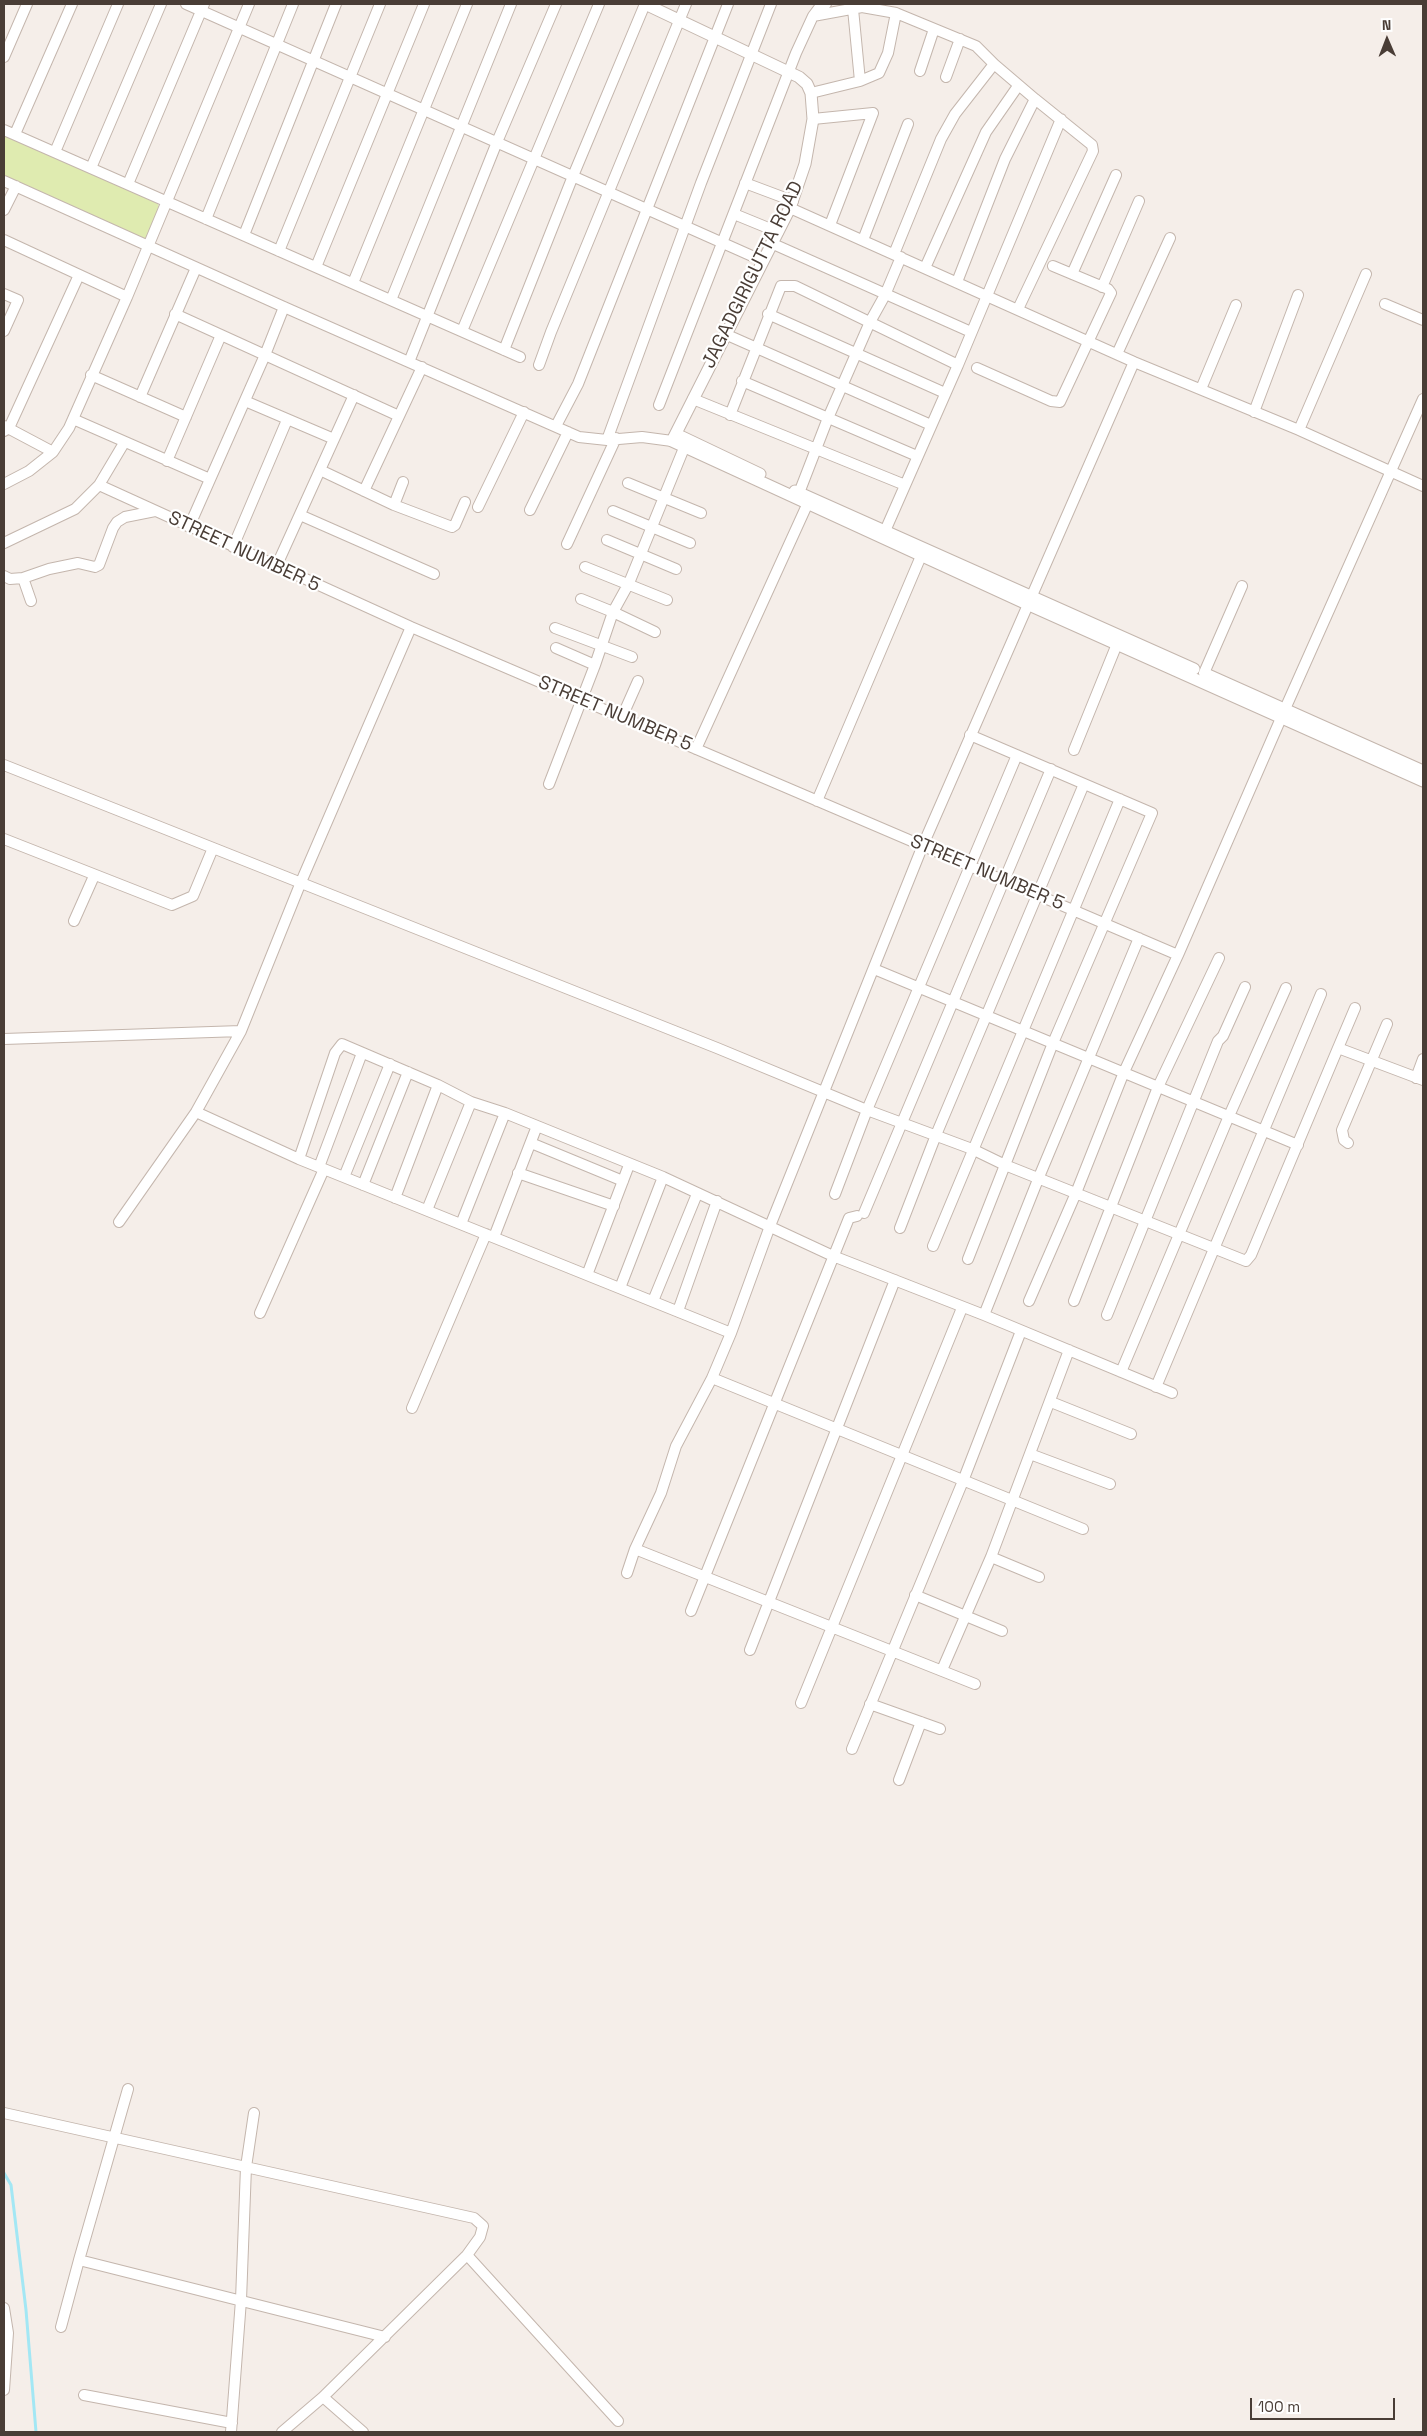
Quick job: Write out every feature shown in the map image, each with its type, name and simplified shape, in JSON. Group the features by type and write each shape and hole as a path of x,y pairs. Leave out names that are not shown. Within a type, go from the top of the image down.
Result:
{"street":[{"path":"4,57 27,4"},
{"path":"15,134 72,4"},
{"path":"55,152 118,4"},
{"path":"91,168 161,4"},
{"path":"186,4 203,7 239,27 761,260"},
{"path":"4,484 29,471 53,452 73,419 127,297 249,4"},
{"path":"206,219 293,4"},
{"path":"244,235 336,4"},
{"path":"279,251 380,4"},
{"path":"316,267 424,4"},
{"path":"353,283 467,4"},
{"path":"391,300 511,4"},
{"path":"409,362 497,142 556,4"},
{"path":"462,331 599,4"},
{"path":"504,350 573,176 645,4 789,71 807,84 811,93 860,81 879,73 888,53 896,13"},
{"path":"539,366 550,332 686,4"},
{"path":"556,426 578,384 728,4"},
{"path":"567,544 612,439 701,183 771,4"},
{"path":"659,405 789,71 813,16 818,8 826,4"},
{"path":"128,184 203,7"},
{"path":"813,16 862,7 896,13 976,46 1018,86 1092,145 1093,151 1018,309"},
{"path":"853,9 860,81"},
{"path":"920,71 934,29"},
{"path":"946,77 960,39"},
{"path":"799,492 856,353 885,295 941,139 955,114 994,64"},
{"path":"925,268 986,132 1018,86"},
{"name":"JAGADGIRIGUTTA ROAD","path":"674,438 761,260 778,232 791,204 805,164 813,119 811,93"},
{"path":"957,282 1005,159 1035,99"},
{"path":"813,119 873,113 830,225"},
{"path":"885,531 958,365 1061,119"},
{"path":"863,240 908,124"},
{"path":"4,130 520,357"},
{"path":"1072,274 1116,175"},
{"path":"4,181 568,432 579,436 612,439 642,437 674,438 885,531 923,552"},
{"path":"745,183 791,204 830,225 1134,362 1299,430 1423,486"},
{"path":"4,210 16,186"},
{"path":"1102,287 1139,201"},
{"path":"734,214 778,232"},
{"path":"1117,354 1170,238"},
{"path":"4,240 127,297"},
{"path":"771,243 971,332"},
{"path":"977,368 1056,403 1060,402 1111,293 1102,287 1054,266"},
{"path":"140,397 196,268"},
{"path":"1299,430 1366,274"},
{"path":"53,452 5,428 79,275"},
{"path":"730,415 768,314 781,286 795,286 958,365"},
{"path":"4,294 18,300 4,331"},
{"path":"1254,412 1298,295"},
{"path":"1385,304 1423,320"},
{"path":"1201,389 1236,305"},
{"path":"189,527 265,355 284,307"},
{"path":"175,314 399,416"},
{"path":"768,314 945,393"},
{"path":"725,334 931,425"},
{"path":"167,461 221,335"},
{"path":"627,1573 635,1549 660,1492 676,1446 712,1378 731,1332 770,1226 923,845 1134,362"},
{"path":"364,491 422,367"},
{"path":"91,375 186,417"},
{"path":"742,381 918,456"},
{"path":"276,568 354,395"},
{"path":"693,399 905,485"},
{"path":"1029,1302 1124,1072 1178,955 1423,399"},
{"path":"245,401 334,439"},
{"path":"478,507 524,412"},
{"path":"73,419 124,443 210,479"},
{"path":"233,547 287,420"},
{"path":"530,510 568,432"},
{"path":"674,438 684,448 807,505 923,552 1029,600 1204,674 1423,781"},
{"path":"4,543 75,509 99,485 124,443"},
{"path":"549,784 582,700 613,612 628,583 684,448"},
{"path":"320,470 394,505 452,527 455,525 465,502"},
{"path":"394,505 403,482"},
{"path":"628,483 701,513"},
{"name":"STREET NUMBER 5","path":"99,485 276,568 410,627 1178,955"},
{"path":"696,749 807,505"},
{"path":"4,576 10,579 23,578 48,569 78,563 95,568 99,565 117,522 125,517 155,511"},
{"path":"613,511 690,543"},
{"path":"300,515 434,574"},
{"path":"607,540 676,569"},
{"path":"817,801 923,552"},
{"path":"584,567 667,600"},
{"path":"23,578 30,601"},
{"path":"1204,674 1242,586"},
{"path":"581,599 654,632"},
{"path":"1029,600 1117,644 1423,771"},
{"path":"119,1222 196,1112 241,1031 300,882 410,627"},
{"path":"555,628 632,657"},
{"path":"1074,750 1117,644"},
{"path":"556,648 595,665"},
{"path":"622,717 638,681"},
{"path":"968,1258 1053,1043 1152,813 970,735"},
{"path":"835,1194 867,1110 1017,755"},
{"path":"4,764 867,1110 972,1149 1005,1165 1076,1192 1243,1261 1249,1259 1355,1008"},
{"path":"691,1611 849,1218 861,1214 903,1122 1051,769"},
{"path":"900,1228 936,1135 1084,784"},
{"path":"933,1246 1021,1030 1120,799"},
{"path":"4,839 94,876 172,905 193,896 213,848"},
{"path":"74,922 94,876"},
{"path":"984,1314 1038,1177 1139,938"},
{"path":"1074,1301 1159,1087 1219,958"},
{"path":"874,969 1298,1145"},
{"path":"1107,1315 1144,1221 1195,1102 1218,1041 1223,1036 1245,987"},
{"path":"1121,1372 1229,1116 1286,988"},
{"path":"1156,1387 1321,994"},
{"path":"1348,1143 1344,1140 1342,1130 1387,1024"},
{"path":"4,1039 241,1031"},
{"path":"299,1159 335,1053 342,1044 438,1085 471,1102 505,1113 629,1165 663,1177 833,1256 962,1308 984,1314 1021,1332 1172,1393"},
{"path":"1338,1048 1419,1079 1423,1060"},
{"path":"260,1313 322,1168 362,1053"},
{"path":"344,1177 390,1064"},
{"path":"363,1185 408,1072"},
{"path":"395,1198 438,1085"},
{"path":"427,1210 471,1102"},
{"path":"196,1112 299,1159 731,1332"},
{"path":"461,1224 505,1113"},
{"path":"412,1408 518,1173 537,1126"},
{"path":"531,1143 623,1181"},
{"path":"587,1275 629,1165"},
{"path":"518,1173 614,1206"},
{"path":"620,1288 663,1177"},
{"path":"653,1301 697,1194"},
{"path":"678,1311 717,1201"},
{"path":"750,1650 895,1280"},
{"path":"801,1703 962,1308"},
{"path":"852,1749 963,1480 1021,1332"},
{"path":"942,1670 991,1557 1069,1350"},
{"path":"712,1378 1083,1529"},
{"path":"1051,1402 1131,1434"},
{"path":"1030,1454 1110,1484"},
{"path":"635,1549 704,1578 833,1626 975,1684"},
{"path":"991,1557 1039,1577"},
{"path":"915,1595 1002,1631"},
{"path":"870,1704 940,1729"},
{"path":"899,1780 921,1722"},
{"path":"61,2327 128,2089"},
{"path":"4,2113 474,2218 483,2226 480,2237 468,2255 323,2397 282,2432"},
{"path":"84,2395 232,2427 241,2300 246,2167 254,2113"},
{"path":"468,2255 618,2421"},
{"path":"79,2260 384,2337"},
{"path":"4,2308 8,2333 4,2390"},
{"path":"323,2397 362,2432"}],"green space":[{"path":"4,133 156,200 160,209 148,241 4,176"}],"waterway":[{"path":"4,2173 11,2185 26,2310 36,2432"}]}
